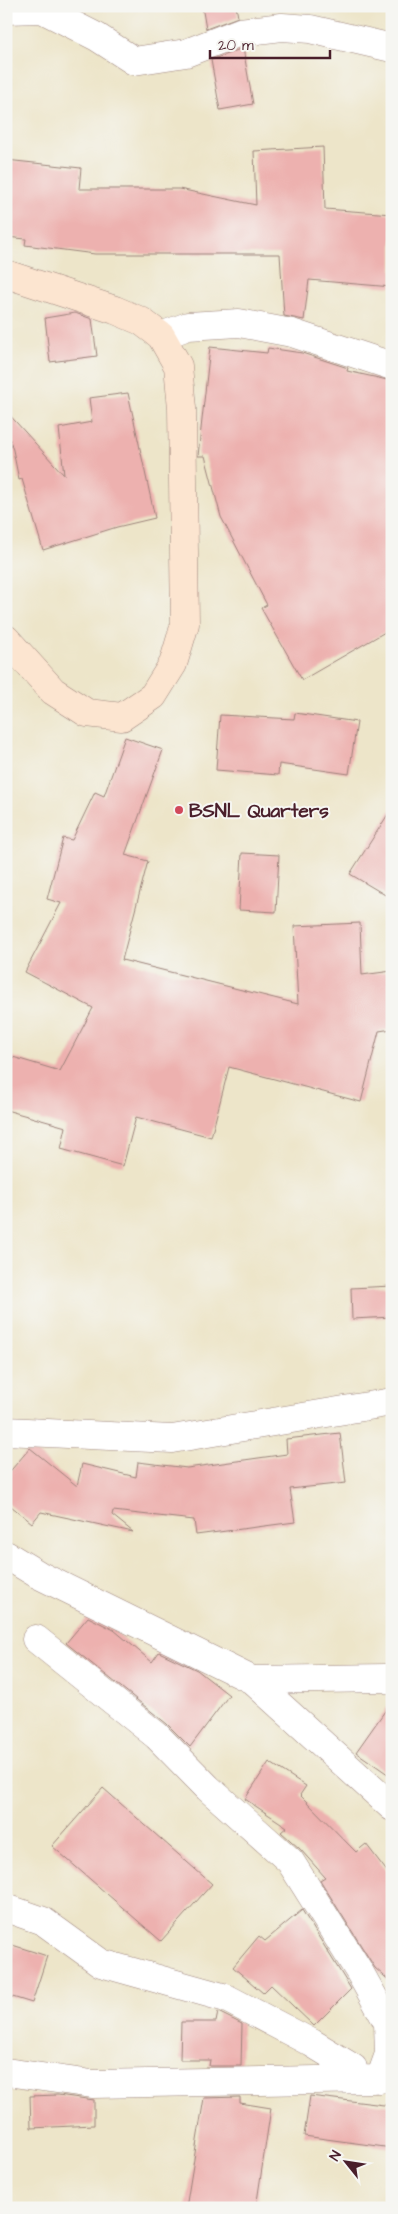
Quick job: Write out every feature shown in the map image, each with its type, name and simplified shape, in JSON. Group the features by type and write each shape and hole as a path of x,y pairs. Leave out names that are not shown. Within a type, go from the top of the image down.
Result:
{"street":[{"path":"6,10 42,9 97,36 134,61 186,53 240,32 282,27 310,29 392,48"},
{"path":"6,274 115,310 140,321 160,336 178,366 182,408 185,624 173,664 153,696 122,717 87,714 53,691 6,639"},
{"path":"160,336 188,326 239,323 292,333 392,366"},
{"path":"6,1431 172,1439 392,1402"},
{"path":"6,1555 39,1575 252,1680 392,1807"},
{"path":"36,1639 157,1736 208,1788 290,1861 359,1971 388,2023 388,2054 375,2080"},
{"path":"252,1680 386,1678 392,1681"},
{"path":"6,1908 43,1921 101,1963 226,1998 334,2055 375,2080"},
{"path":"6,2072 92,2084 375,2080"}],"building":[{"path":"202,6 236,6 238,17 206,29"},
{"path":"243,48 253,104 220,110 211,60"},
{"path":"323,147 325,209 392,214 392,287 309,280 304,320 284,316 280,254 95,254 25,245 26,239 6,237 6,160 81,168 79,189 179,189 256,205 254,151"},
{"path":"75,313 92,319 97,356 50,362 45,318"},
{"path":"210,347 267,353 268,348 302,353 348,368 347,371 392,381 392,628 302,680 261,608 267,605 221,517 205,456 198,456"},
{"path":"128,393 155,518 117,527 43,550 22,479 19,480 6,427 6,411 64,475 59,428 92,422 89,398"},
{"path":"295,713 357,722 349,774 279,764 278,775 216,770 220,715 294,719"},
{"path":"125,737 163,750 125,855 148,861 122,960 298,1004 294,926 360,923 362,975 392,971 392,1029 379,1031 361,1102 229,1067 211,1137 136,1117 123,1166 61,1149 66,1127 6,1110 6,1055 60,1071 93,1008 25,972 61,903 47,899 63,838 72,840 95,792 104,796"},
{"path":"392,808 392,899 350,874"},
{"path":"242,853 279,855 276,912 239,910"},
{"path":"392,1286 392,1317 352,1319 351,1288"},
{"path":"340,1433 346,1483 290,1489 295,1522 196,1535 194,1520 113,1511 112,1515 133,1532 41,1512 32,1523 6,1502 6,1476 30,1448 77,1486 82,1464 136,1477 138,1462 187,1468 287,1454 286,1439"},
{"path":"88,1617 114,1630 152,1662 159,1652 197,1670 229,1695 190,1747 167,1724 66,1643"},
{"path":"392,1701 392,1777 356,1752"},
{"path":"269,1762 306,1786 300,1795 356,1852 366,1844 392,1878 392,1983 375,1968 320,1880 325,1877 300,1849 281,1832 287,1827 245,1799"},
{"path":"103,1788 212,1884 161,1941 52,1846"},
{"path":"302,1910 351,1989 314,2026 271,1985 263,1993 233,1967 259,1936 265,1941"},
{"path":"6,1943 47,1956 32,2003 6,1995"},
{"path":"218,2012 242,2024 241,2066 209,2066 210,2060 180,2060 181,2022 216,2022"},
{"path":"58,2095 94,2100 94,2125 31,2128 30,2096"},
{"path":"310,2096 392,2106 392,2148 304,2136"},
{"path":"240,2097 240,2103 271,2108 256,2208 186,2208 204,2098"}],"place":[{"name":"BSNL Quarters","path":"179,810"}]}
